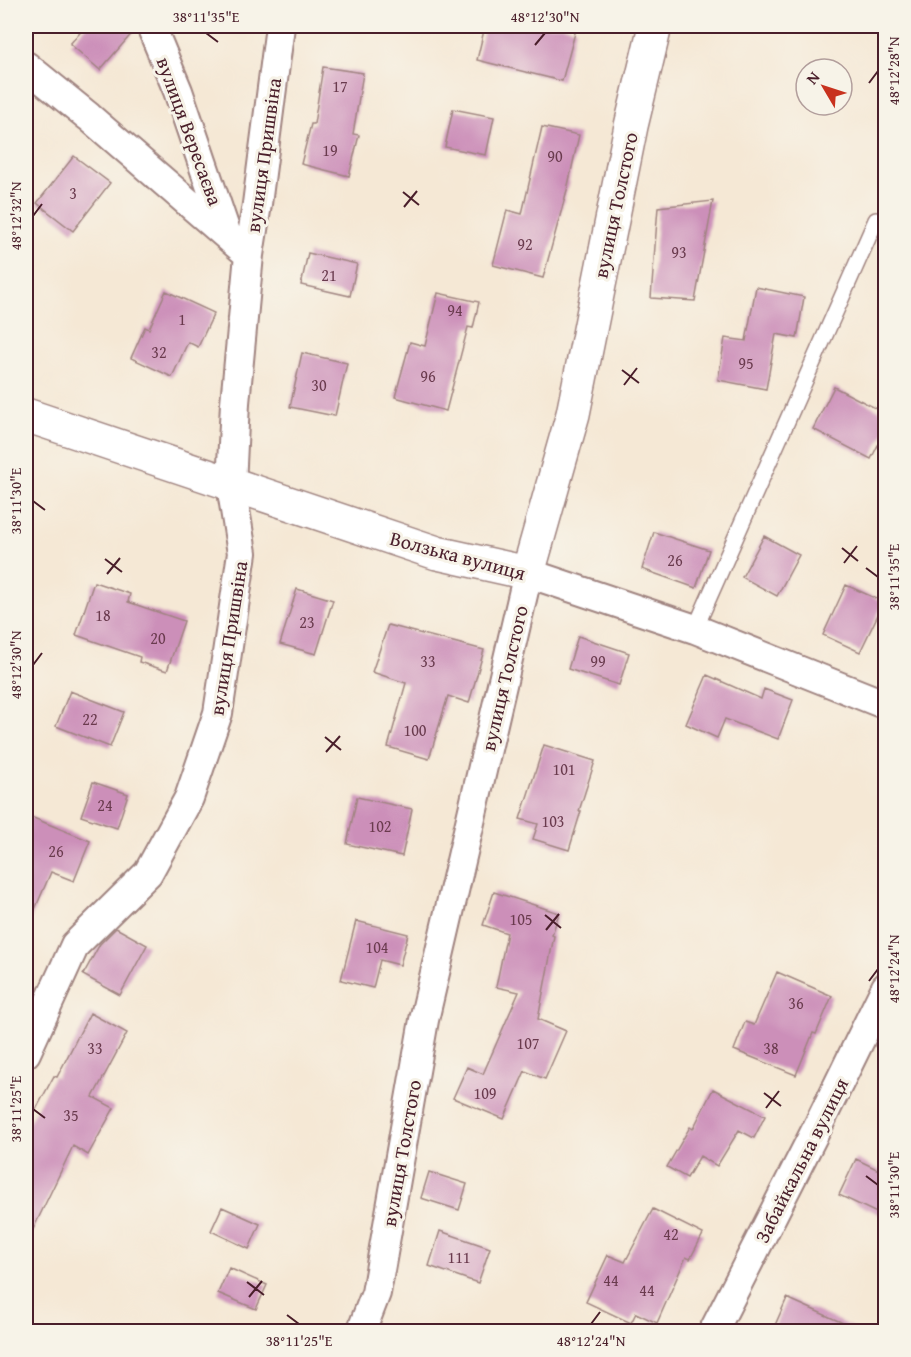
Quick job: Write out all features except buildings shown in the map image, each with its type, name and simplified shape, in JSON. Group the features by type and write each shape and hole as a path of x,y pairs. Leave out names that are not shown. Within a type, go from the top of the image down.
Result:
{"street":[{"name":"вулиця Вересаєва","path":"151,26 178,91 228,237"},
{"name":"вулиця Пришвіна","path":"26,1053 75,945 148,873 189,798 218,713 242,553 231,485 235,403 249,255 280,26"},
{"name":"вулиця Толстого","path":"361,1332 376,1293 424,1020 528,573 573,414 632,126 655,26"},
{"path":"26,66 89,117 249,255"},
{"name":"Волзька вулиця","path":"26,416 437,554 528,573 695,629 885,705"},
{"name":"Забайкальна вулиця","path":"713,1332 818,1126 885,987"}],"lane":[{"path":"695,629 876,220"}]}
